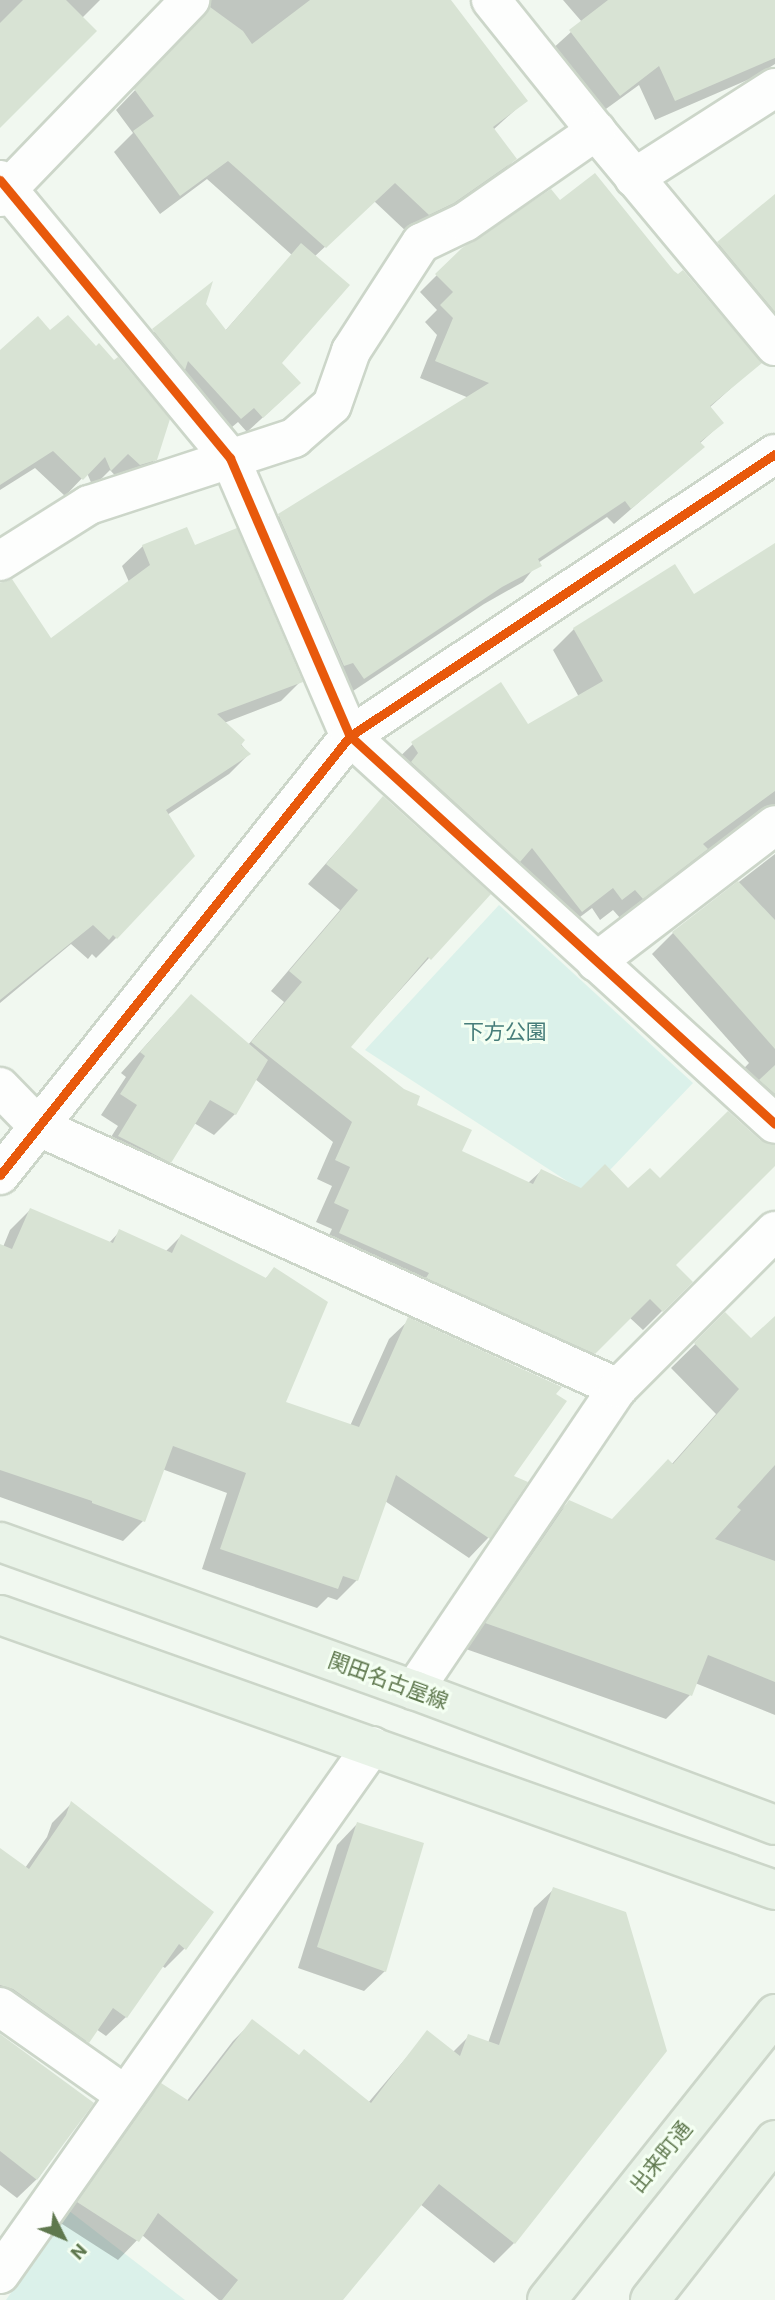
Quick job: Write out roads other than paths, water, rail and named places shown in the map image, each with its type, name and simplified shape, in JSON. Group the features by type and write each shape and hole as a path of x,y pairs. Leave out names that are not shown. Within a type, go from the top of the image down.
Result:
{"main road":[{"name":"関田名古屋線","path":"0,1542 414,1690 775,1825"},
{"path":"0,1615 775,1890"},
{"name":"出来町通","path":"547,2300 775,2014"},
{"path":"650,2300 775,2140"}],"street":[{"path":"190,0 3,189 230,458 350,736 775,1124"},
{"path":"491,0 634,178 775,346"},
{"path":"634,178 775,88"},
{"path":"0,561 89,505 294,438 332,405 351,351 421,243 465,222 596,131"},
{"path":"0,1175 350,736 775,454"},
{"path":"596,962 775,825"},
{"path":"0,1087 39,1127 618,1388"},
{"path":"414,1690 618,1388 775,1231"},
{"path":"0,2274 372,1746"},
{"path":"0,2007 125,2095"}],"park label":[{"name":"下方公園","path":"505,1032"}]}
